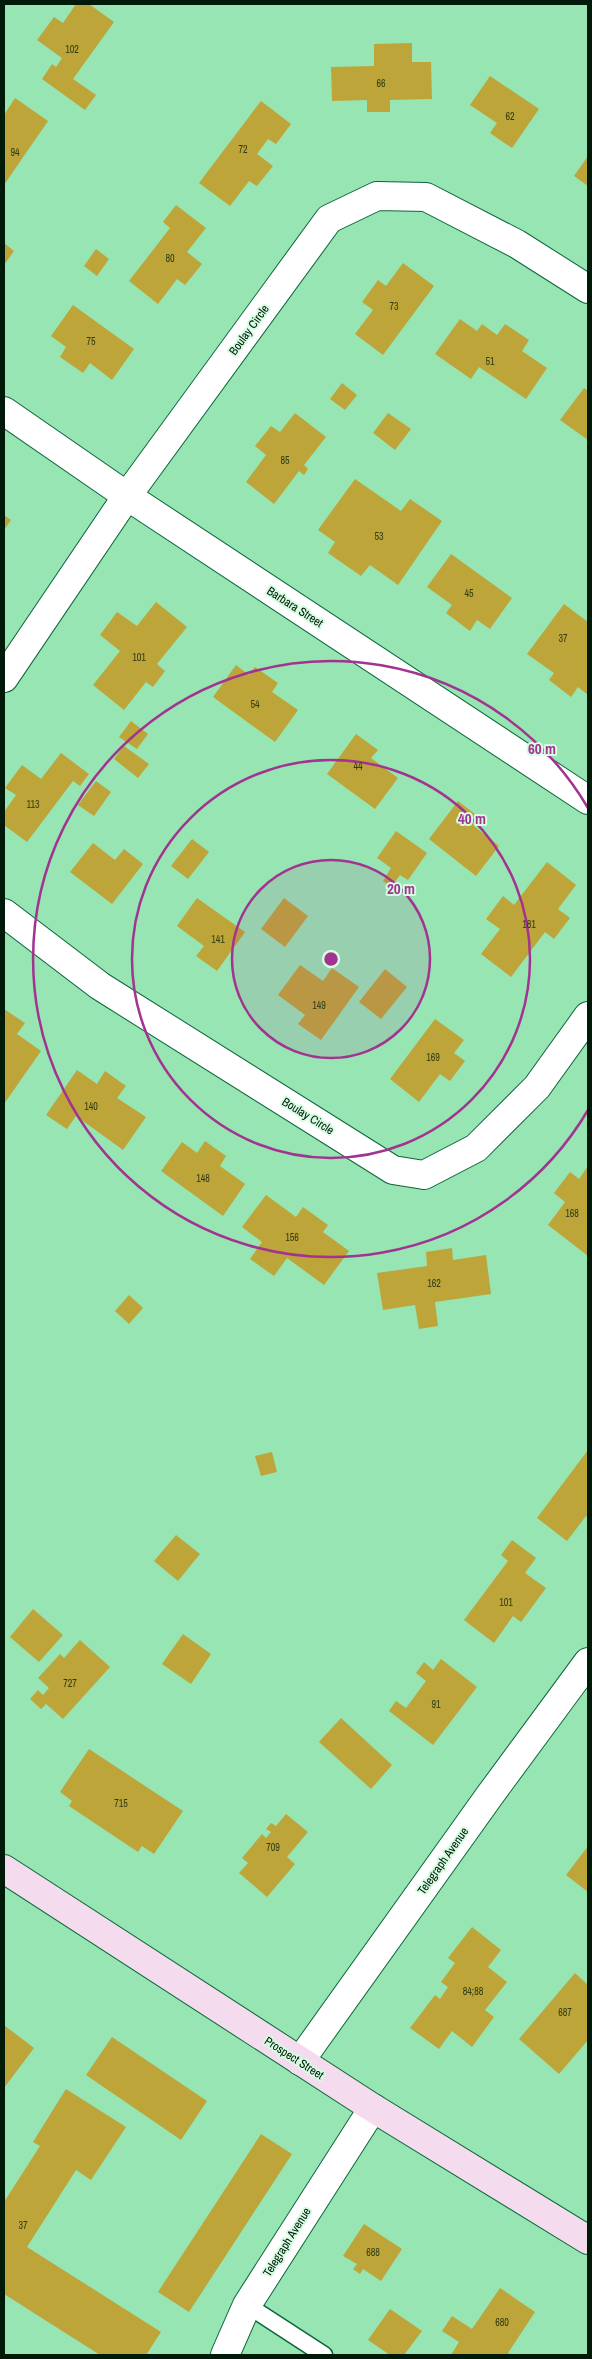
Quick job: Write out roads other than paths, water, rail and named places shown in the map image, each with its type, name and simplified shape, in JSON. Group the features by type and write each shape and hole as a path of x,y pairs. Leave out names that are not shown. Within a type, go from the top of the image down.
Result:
{"main road":[{"name":"Prospect Street","path":"4,1869 373,2108 588,2240"}],"street":[{"name":"Boulay Circle","path":"4,678 127,496 329,219 377,196 426,197 517,244 588,289"},
{"name":"Barbara Street","path":"4,411 127,496 588,800"},
{"name":"Boulay Circle","path":"4,913 100,986 393,1170 424,1176 476,1148 537,1087 588,1016"},
{"name":"Telegraph Avenue","path":"300,2061 490,1795 588,1662"},
{"name":"Telegraph Avenue","path":"225,2355 248,2305 373,2108"}],"lane":[{"path":"248,2305 324,2355"}]}
